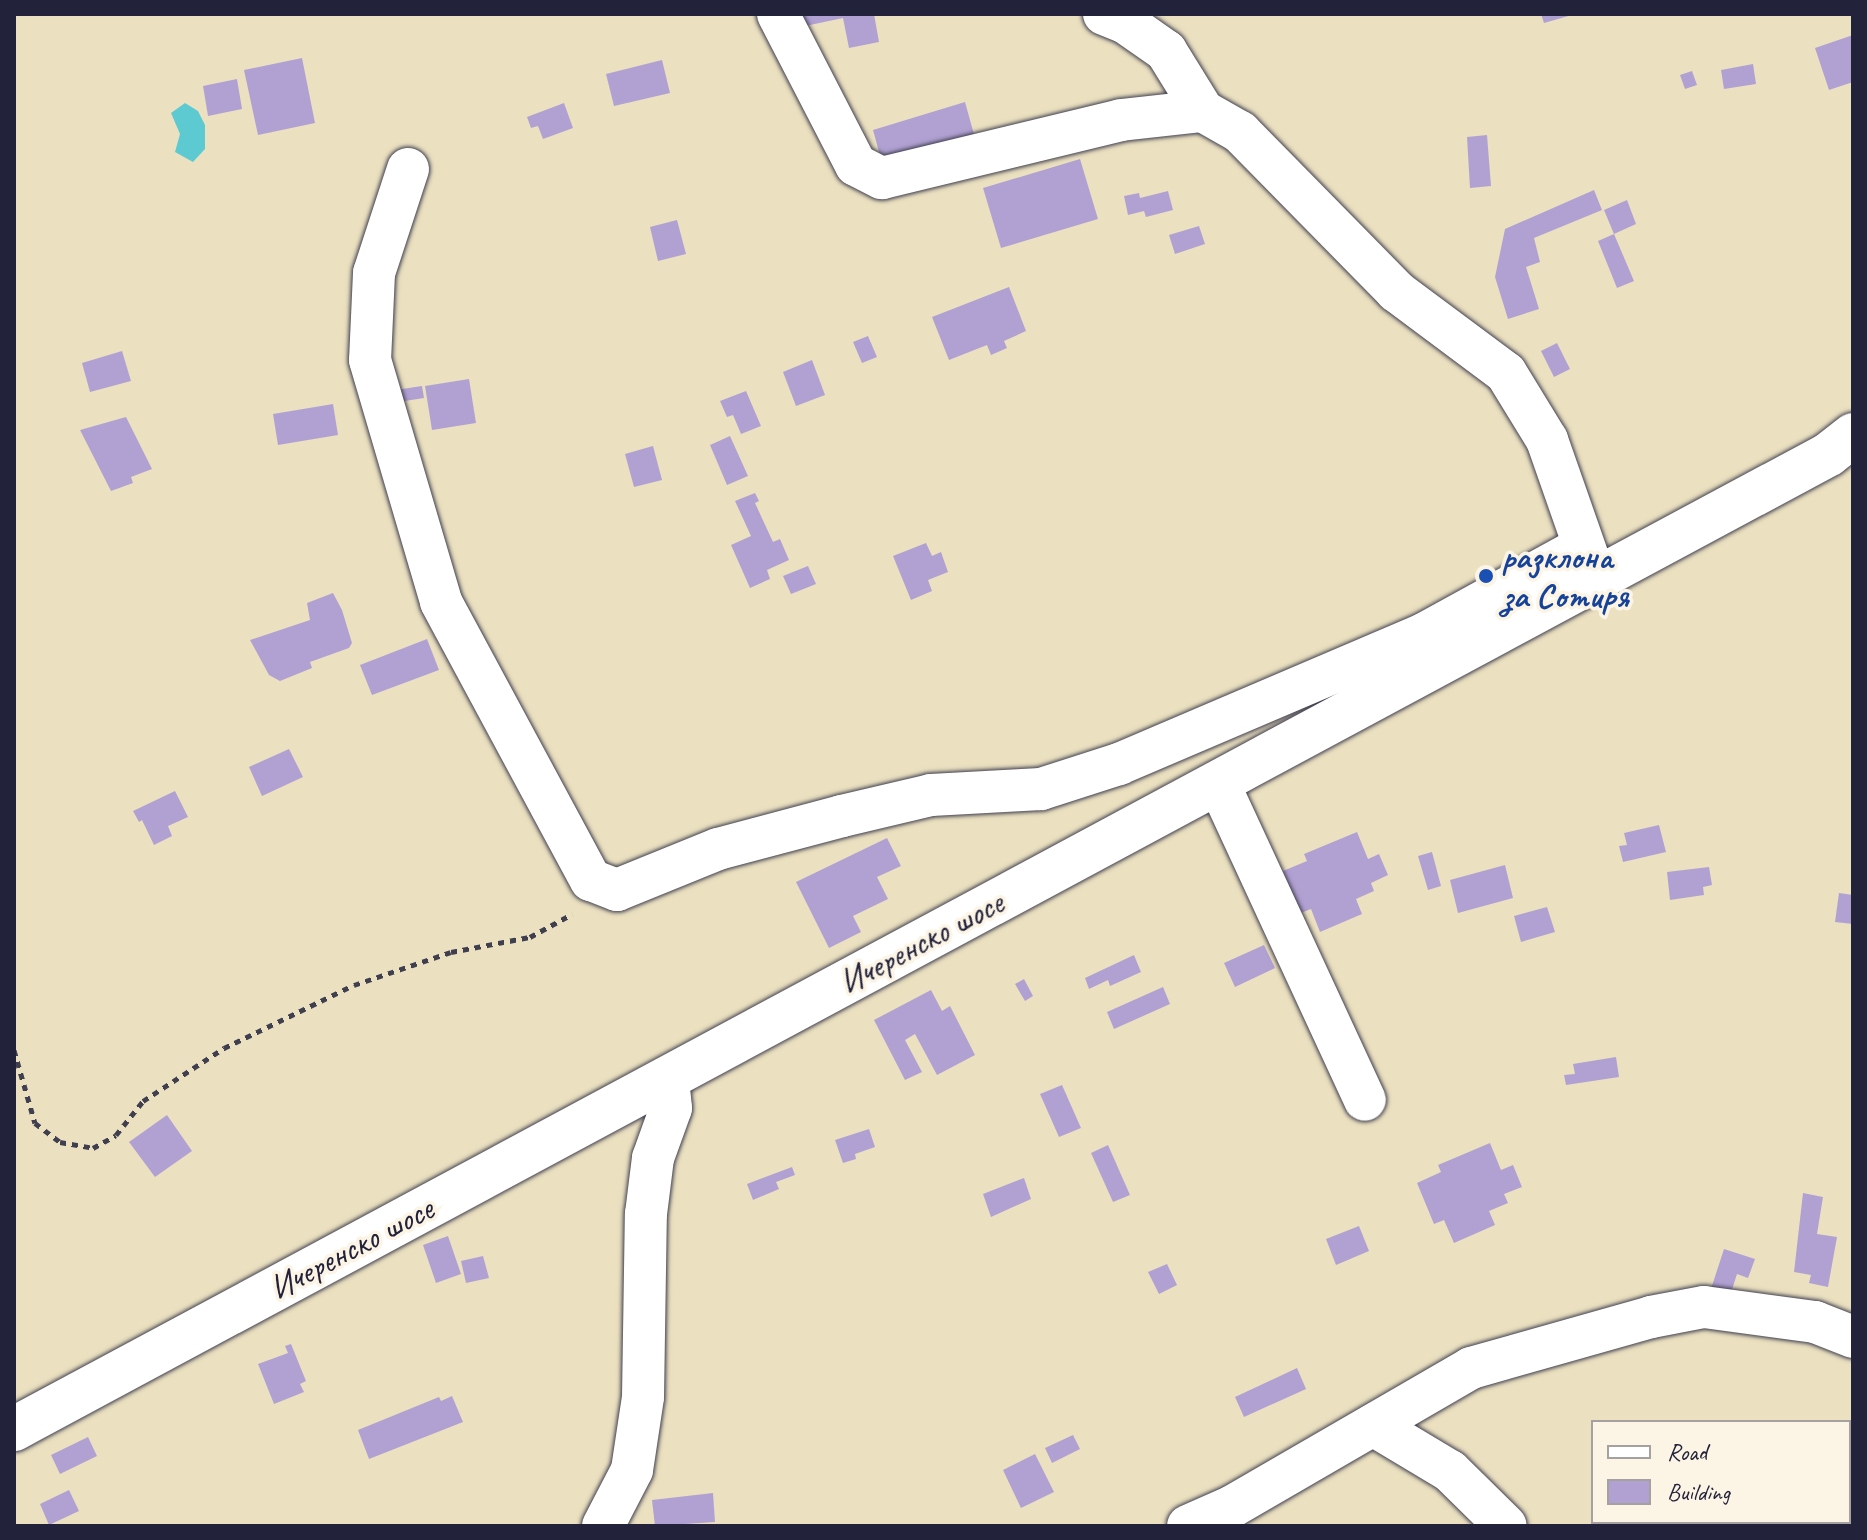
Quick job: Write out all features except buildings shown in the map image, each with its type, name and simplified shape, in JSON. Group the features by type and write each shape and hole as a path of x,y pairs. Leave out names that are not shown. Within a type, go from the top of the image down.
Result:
{"street":[{"path":"778,14 856,165 882,178 1121,120 1203,111"},
{"path":"1104,14 1126,23 1166,51 1203,111 1240,132 1396,291 1506,373 1547,440 1595,579"},
{"path":"408,169 374,273 370,360 441,602 591,880 617,890 718,849 842,816 931,795 1041,789 1119,764 1424,634 1575,551 1595,579"},
{"name":"Ичеренско шосе","path":"14,1429 1845,447"},
{"path":"1218,782 1365,1100"},
{"path":"603,1526 632,1470 643,1397 646,1214 653,1158 671,1108 668,1078"},
{"path":"1188,1526 1233,1506 1471,1368 1651,1317 1704,1307 1815,1322 1853,1337"},
{"path":"1373,1425 1450,1471 1506,1526"}],"path":[{"path":"14,1050 35,1123 60,1142 93,1148 116,1135 143,1101 224,1048 354,985 451,952 530,937 617,890"}],"water":[{"path":"185,103 198,111 205,125 205,149 193,162 175,152 180,134 171,113"}],"place":[{"name":"разклона за Сотиря","path":"1486,576"}]}
